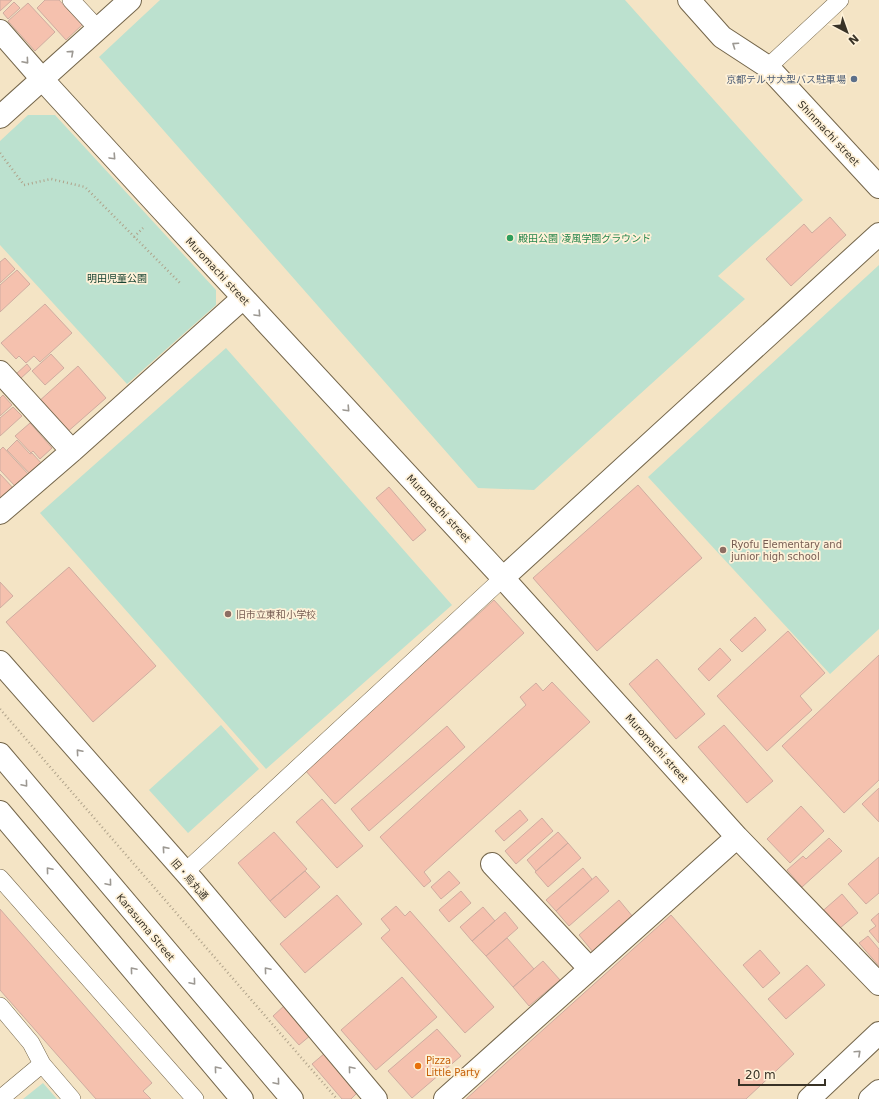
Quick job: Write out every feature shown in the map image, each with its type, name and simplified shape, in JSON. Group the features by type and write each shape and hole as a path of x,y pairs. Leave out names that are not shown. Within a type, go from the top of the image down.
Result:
{"street":[{"path":"0,117 130,0"},
{"name":"Shinmachi street","path":"689,0 722,37 768,67 879,187"},
{"name":"Muromachi street","path":"0,31 42,79 243,298 503,578 737,836 879,984"},
{"path":"503,578 879,234"},
{"path":"0,513 72,451 243,298"},
{"path":"0,372 72,451"},
{"name":"旧・烏丸通","path":"0,662 185,872 376,1099"},
{"name":"Karasuma Street","path":"0,754 292,1099"},
{"path":"0,812 242,1099"},
{"path":"445,1099 737,836"},
{"path":"492,864 590,969"},
{"path":"809,1099 879,1033"},
{"path":"870,1099 879,1091"}],"lane":[{"path":"71,0 98,29"},
{"path":"768,67 840,0"},
{"path":"185,872 503,578"},
{"path":"0,878 195,1099"},
{"path":"0,1006 31,1043 42,1064 72,1099"},
{"path":"0,1099 42,1064"}],"path":[{"path":"0,153 24,185 51,179 85,187 180,283"},
{"path":"0,709 337,1099"}],"green space":[{"name":"殿田公園 凌風学園グラウンド","path":"160,0 625,0 803,200 718,276 745,299 534,490 478,488 99,57"},
{"name":"明田児童公園","path":"28,115 55,115 216,290 216,305 127,384 0,245 0,141"},
{"path":"879,265 879,629 830,674 648,477"},
{"name":"旧市立東和小学校","path":"226,348 452,605 266,769 40,513"},
{"path":"221,725 259,769 188,833 149,790"},
{"path":"43,1083 57,1099 23,1099"}],"building":[{"path":"0,0 12,0 0,11"},
{"path":"45,0 59,0 82,25 66,40 37,8"},
{"path":"14,2 20,8 8,19 3,13"},
{"path":"28,3 55,32 35,51 8,21"},
{"path":"830,217 846,235 791,286 766,259 804,224 812,233"},
{"path":"5,258 15,269 0,283 0,262"},
{"path":"17,270 30,284 0,312 0,285"},
{"path":"45,304 72,333 40,362 34,356 26,363 19,356 16,359 1,343"},
{"path":"51,354 64,368 45,385 32,371"},
{"path":"27,364 31,369 20,379 16,374"},
{"path":"78,366 106,398 65,434 37,403"},
{"path":"3,395 12,405 0,416 0,398"},
{"path":"13,407 22,416 0,436 0,418"},
{"path":"30,423 52,448 40,459 33,451 31,453 15,436"},
{"path":"17,440 43,465 32,476 7,450"},
{"path":"3,447 30,476 15,486 0,470 0,450"},
{"path":"0,474 15,490 0,503"},
{"path":"638,485 702,558 597,651 533,578"},
{"path":"389,487 426,530 413,541 376,498"},
{"path":"69,567 156,666 93,722 6,622"},
{"path":"0,582 13,596 0,608"},
{"path":"494,600 524,633 335,804 305,770"},
{"path":"755,617 766,630 742,652 730,640"},
{"path":"788,631 825,673 800,696 812,710 767,751 717,696"},
{"path":"720,648 731,660 709,681 698,669"},
{"path":"879,655 879,780 844,813 782,746"},
{"path":"657,659 705,714 676,739 629,684"},
{"path":"552,682 590,722 424,872 431,881 424,887 380,837 526,705 520,697 536,683 543,691"},
{"path":"724,725 773,781 747,803 698,747"},
{"path":"447,726 465,747 369,831 351,809"},
{"path":"879,788 879,822 862,804"},
{"path":"322,799 363,846 337,868 296,822"},
{"path":"801,806 824,831 790,863 767,839"},
{"path":"520,810 528,820 504,841 495,831"},
{"path":"542,818 553,831 516,864 505,851"},
{"path":"274,832 307,869 270,901 238,863"},
{"path":"558,832 568,843 536,871 527,860"},
{"path":"829,838 842,851 802,887 787,870 803,856 806,859"},
{"path":"568,843 581,858 548,887 535,872"},
{"path":"879,857 879,893 866,904 848,884"},
{"path":"583,868 592,879 556,911 546,900"},
{"path":"305,871 320,887 285,918 270,901"},
{"path":"449,871 460,883 441,899 431,887"},
{"path":"596,876 609,891 569,926 556,911"},
{"path":"461,891 471,903 449,922 439,910"},
{"path":"842,894 858,913 834,933 818,915"},
{"path":"337,895 362,924 305,973 280,944"},
{"path":"619,900 633,917 593,952 579,935"},
{"path":"396,906 405,916 410,911 494,1007 465,1033 381,938 390,930 381,919"},
{"path":"483,907 495,921 472,941 460,927"},
{"path":"0,909 152,1083 143,1091 151,1099 96,1099 0,990"},
{"path":"505,912 518,928 486,956 472,941"},
{"path":"879,913 879,943 869,931 876,926 871,920"},
{"path":"671,915 794,1054 746,1099 466,1099"},
{"path":"868,936 879,949 879,966 859,943"},
{"path":"507,938 534,969 513,987 486,956"},
{"path":"760,950 780,973 763,988 743,965"},
{"path":"543,961 560,980 529,1006 513,987"},
{"path":"807,965 825,985 786,1019 768,999"},
{"path":"402,977 437,1017 376,1070 341,1030"},
{"path":"285,1005 311,1035 299,1045 273,1016"},
{"path":"437,1029 461,1056 412,1098 388,1071"},
{"path":"325,1053 358,1092 351,1099 342,1099 312,1064"}],"place":[{"name":"京都テルサ大型バス駐車場","path":"854,79"},
{"name":"殿田公園 凌風学園グラウンド","path":"510,238"},
{"name":"Ryofu Elementary and junior high school","path":"723,550"},
{"name":"旧市立東和小学校","path":"228,614"},
{"name":"Pizza Little Party","path":"418,1066"}]}
